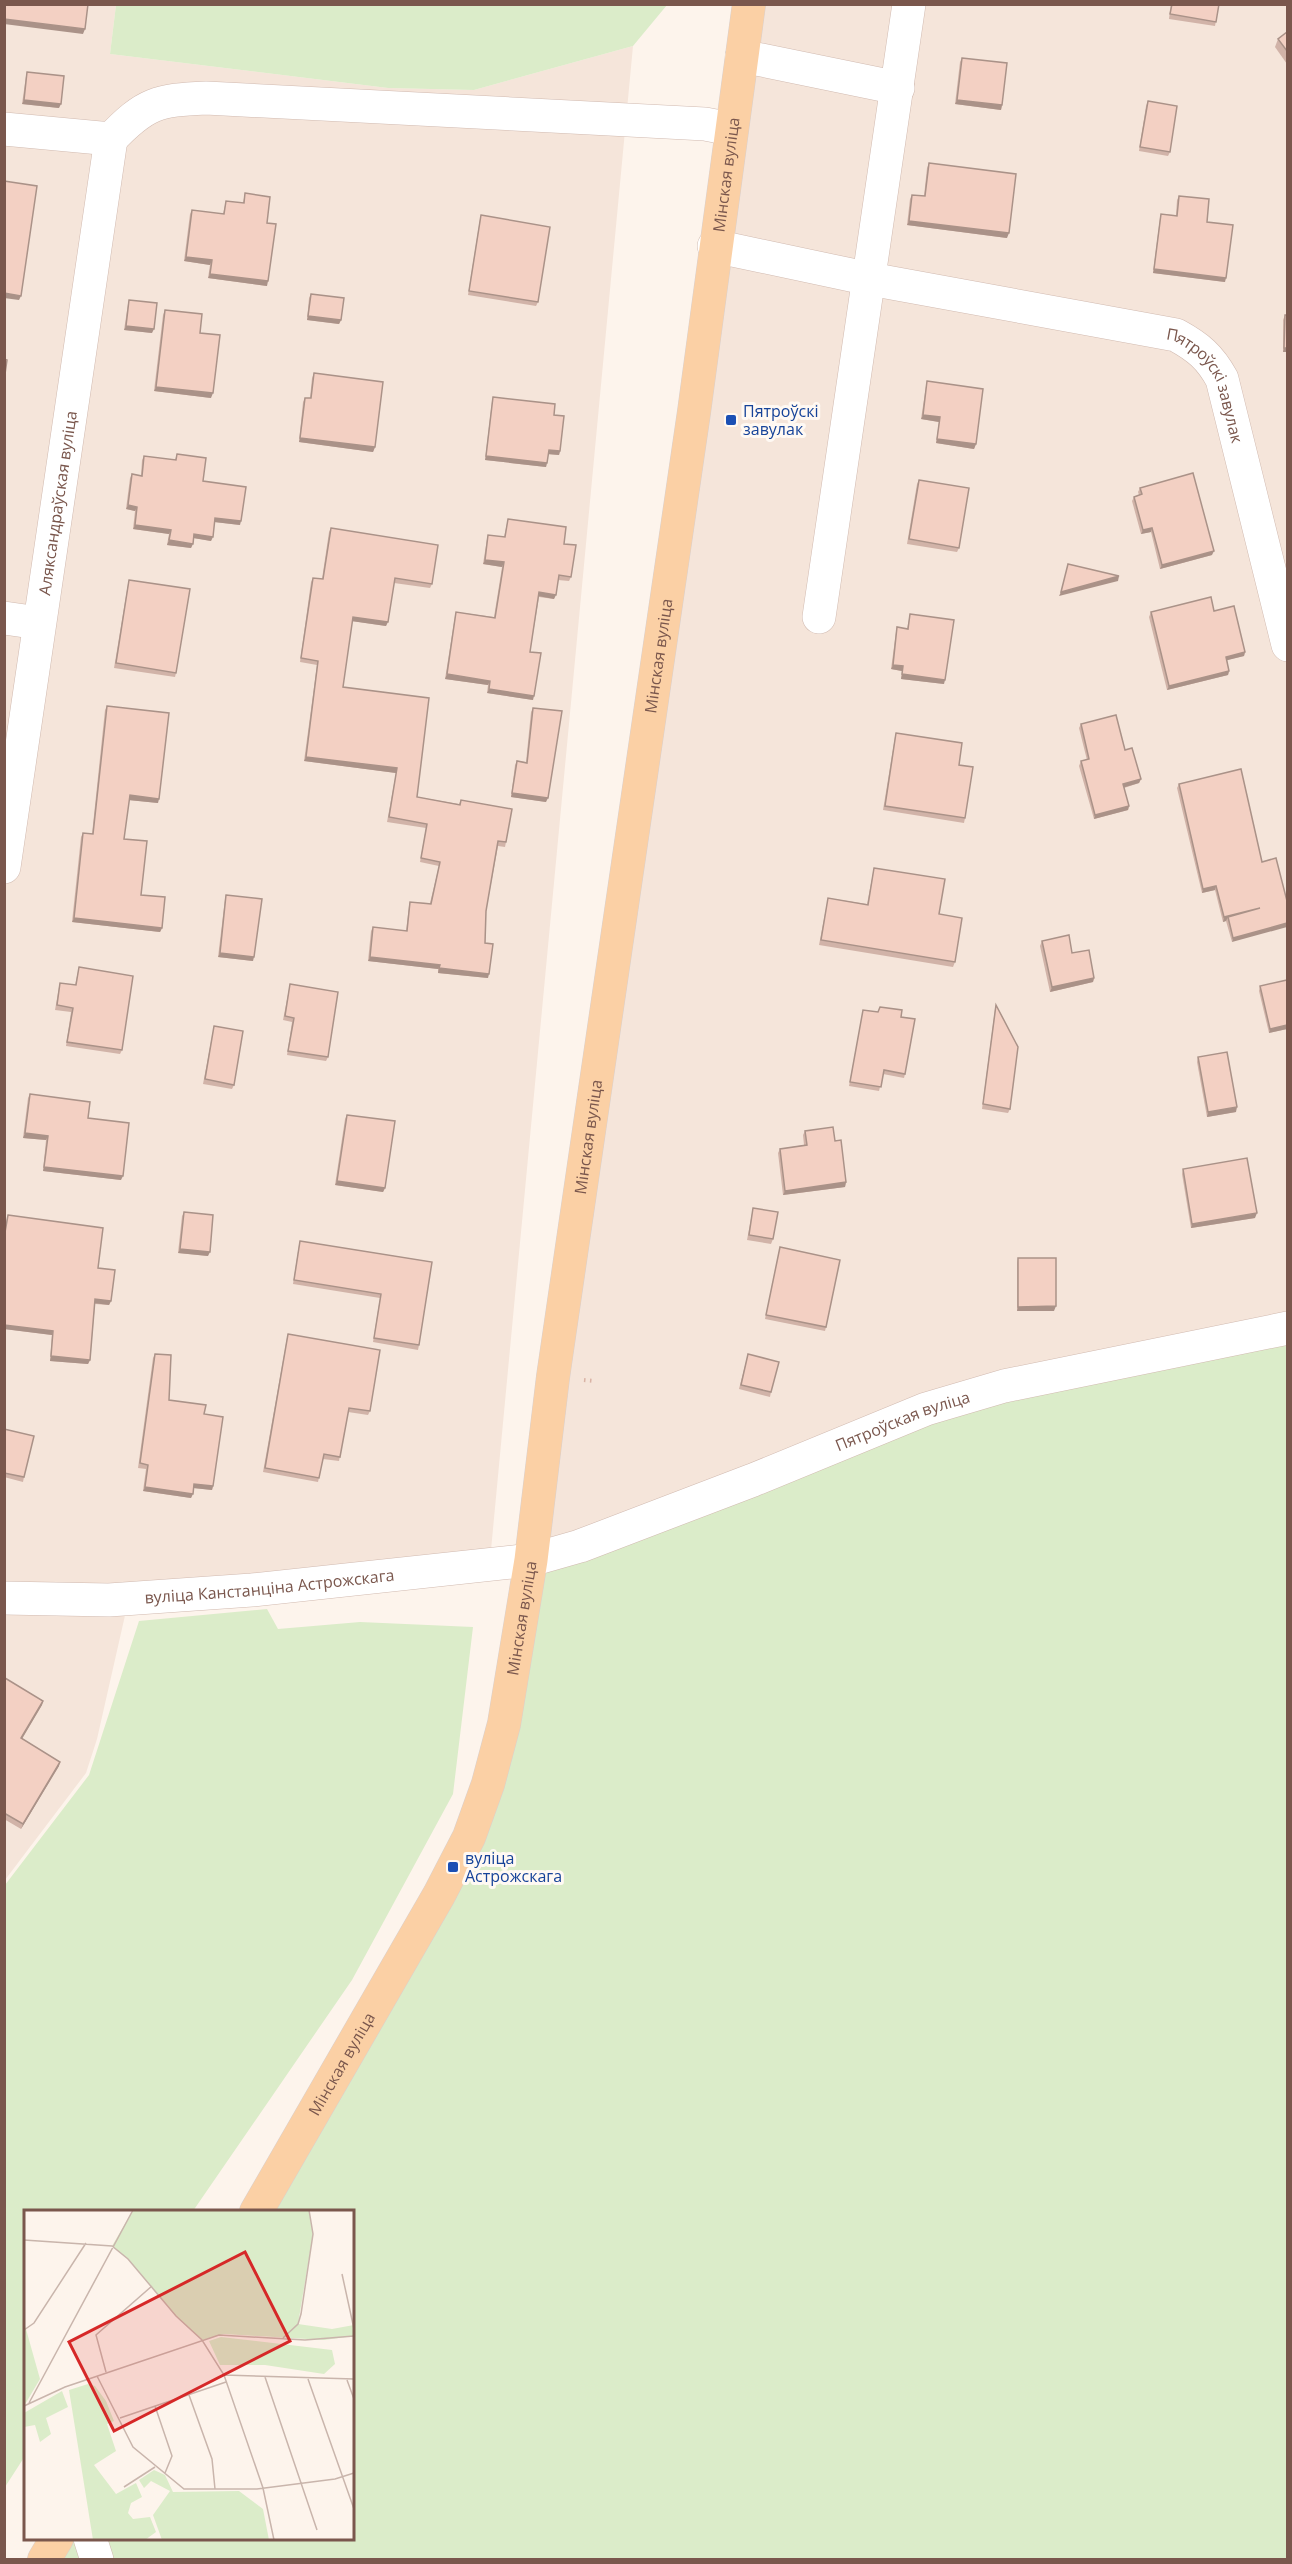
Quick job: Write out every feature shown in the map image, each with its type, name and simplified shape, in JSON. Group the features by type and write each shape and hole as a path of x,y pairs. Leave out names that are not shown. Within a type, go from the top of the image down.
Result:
{"main road":[{"name":"Мінская вуліца","path":"257,2210 416,1936 469,1837 488,1784 504,1724 531,1560 552,1388 692,423 714,246 749,4"},
{"path":"44,2559 56,2540"}],"street":[{"path":"819,617 909,4"},
{"path":"742,56 898,87"},
{"path":"4,129 111,139 140,111 168,100 206,98 705,124 731,129"},
{"name":"Аляксандраўская вуліца","path":"4,867 111,139"},
{"name":"Пятроўскі завулак","path":"714,246 870,279 1176,335 1196,346 1211,359 1222,379 1287,645"},
{"path":"4,618 39,623"},
{"name":"Пятроўская вуліца","path":"531,1560 591,1542 753,1480 926,1409 960,1398 1004,1386 1287,1328"},
{"name":"вуліца Канстанціна Астрожскага","path":"4,1598 109,1600 181,1595 531,1560"},
{"path":"91,2540 97,2559"}],"shaded area":[{"path":"5,5 116,5 110,54 388,88 474,90 633,46 491,1550 131,1589 97,1739 86,1773 5,1880"},
{"path":"749,5 1287,5 1287,1328 531,1560"}],"green space":[{"path":"116,4 667,5 633,46 474,90 388,88 110,54"},
{"path":"1287,1328 1287,2559 44,2560 56,2540 354,2540 354,2210 257,2210 469,1837 531,1560 926,1409"},
{"path":"267,1609 278,1629 360,1622 473,1627 453,1794 352,1980 194,2210 24,2210 24,2458 5,2487 5,1885 89,1775 139,1621"}],"building":[{"path":"4,4 88,4 85,29 4,19"},
{"path":"1172,4 1219,4 1216,22 1170,14"},
{"path":"1287,32 1287,51 1278,39"},
{"path":"962,58 1007,63 1002,105 957,100"},
{"path":"27,72 64,76 61,104 24,100"},
{"path":"1148,101 1177,106 1170,152 1140,147"},
{"path":"929,163 1016,174 1009,233 909,221 912,195 925,196"},
{"path":"4,181 37,186 21,296 4,293"},
{"path":"245,193 270,197 267,223 276,224 268,281 210,274 212,260 186,257 192,210 224,214 226,201 244,203"},
{"path":"1179,196 1209,199 1207,222 1233,225 1226,278 1154,269 1161,214 1177,216"},
{"path":"481,215 550,227 538,302 469,291"},
{"path":"311,294 344,298 341,320 308,316"},
{"path":"129,300 157,303 154,329 126,326"},
{"path":"165,310 202,314 200,333 220,335 213,393 156,387"},
{"path":"1285,315 1287,315 1287,348 1284,348"},
{"path":"4,359 7,360 4,381"},
{"path":"314,373 383,382 375,447 300,438 305,398 311,398"},
{"path":"927,381 983,389 976,444 937,439 940,417 923,415"},
{"path":"493,397 555,404 554,415 564,416 560,451 549,450 547,463 486,456"},
{"path":"177,454 206,458 203,481 246,487 241,521 215,518 213,537 194,534 193,544 169,540 171,530 135,525 137,507 128,505 132,474 142,476 144,456 176,460"},
{"path":"1193,473 1214,551 1162,565 1152,528 1143,530 1134,497 1142,494 1140,488"},
{"path":"919,480 969,488 959,548 909,539"},
{"path":"508,519 566,527 564,544 576,545 571,577 559,575 556,595 539,592 530,652 541,653 534,696 489,689 490,681 447,674 456,612 495,618 504,562 485,560 488,535 505,537"},
{"path":"331,528 438,545 432,584 395,578 388,622 353,617 343,687 429,698 417,797 460,805 461,800 512,809 506,842 498,841 486,911 485,943 493,944 489,974 439,968 440,965 370,957 373,927 407,931 410,902 431,904 440,862 421,858 427,824 389,817 397,768 306,757 318,661 301,658 313,578 323,579"},
{"path":"1068,564 1119,576 1061,592"},
{"path":"129,580 190,589 176,673 116,663"},
{"path":"1211,597 1214,611 1234,606 1245,652 1226,657 1229,671 1169,686 1151,612"},
{"path":"910,614 954,620 945,680 902,674 903,666 893,665 897,627 908,629"},
{"path":"107,706 169,713 159,799 130,795 124,839 147,841 141,895 165,897 162,928 74,918 83,833 93,834"},
{"path":"533,708 562,711 548,798 512,793 517,761 527,763"},
{"path":"1116,715 1125,750 1132,748 1141,779 1123,784 1129,806 1095,815 1081,761 1089,759 1081,724"},
{"path":"896,733 962,743 959,765 973,767 965,818 885,806"},
{"path":"1241,769 1262,862 1276,858 1287,901 1287,923 1233,938 1228,917 1260,908 1224,917 1216,886 1203,889 1179,784"},
{"path":"874,868 945,879 939,914 962,918 955,962 821,940 828,898 868,905"},
{"path":"226,895 262,899 254,957 220,953"},
{"path":"1069,935 1072,953 1089,950 1094,978 1052,987 1042,941"},
{"path":"79,967 133,976 122,1050 67,1042 73,1008 57,1005 60,983 76,985"},
{"path":"1287,980 1287,1025 1270,1029 1260,986"},
{"path":"290,984 338,992 328,1057 288,1051 294,1018 285,1016"},
{"path":"996,1005 1018,1047 1010,1109 983,1104"},
{"path":"880,1007 902,1010 901,1017 915,1019 905,1074 884,1070 881,1087 850,1082 863,1010 878,1012"},
{"path":"214,1026 243,1031 234,1085 205,1079"},
{"path":"1227,1052 1237,1107 1208,1112 1198,1057"},
{"path":"30,1094 90,1102 88,1118 129,1123 123,1176 44,1167 48,1136 25,1133"},
{"path":"347,1115 395,1121 385,1188 337,1181"},
{"path":"833,1127 835,1141 841,1140 846,1182 785,1191 780,1149 807,1145 805,1131"},
{"path":"1247,1158 1257,1213 1192,1224 1183,1169"},
{"path":"753,1208 778,1212 773,1239 749,1235"},
{"path":"184,1212 213,1215 210,1252 180,1249"},
{"path":"8,1215 103,1228 98,1268 115,1270 111,1301 95,1299 90,1360 51,1356 53,1331 4,1325 4,1238"},
{"path":"300,1241 432,1262 419,1345 374,1338 381,1294 294,1280"},
{"path":"780,1247 840,1260 826,1327 766,1315"},
{"path":"1018,1258 1056,1258 1056,1306 1018,1307"},
{"path":"288,1334 380,1350 370,1411 349,1408 340,1457 324,1454 319,1478 265,1468"},
{"path":"155,1354 171,1355 169,1400 206,1405 204,1414 223,1417 213,1486 194,1484 193,1494 145,1487 148,1465 140,1463"},
{"path":"748,1354 779,1362 771,1392 741,1385"},
{"path":"4,1429 34,1436 24,1477 4,1473"},
{"path":"5,1678 43,1701 21,1738 60,1762 23,1824 4,1813"}],"place":[{"name":"Пятроўскі завулак","path":"731,420"},
{"name":"вуліца Астрожскага","path":"453,1867"}]}
